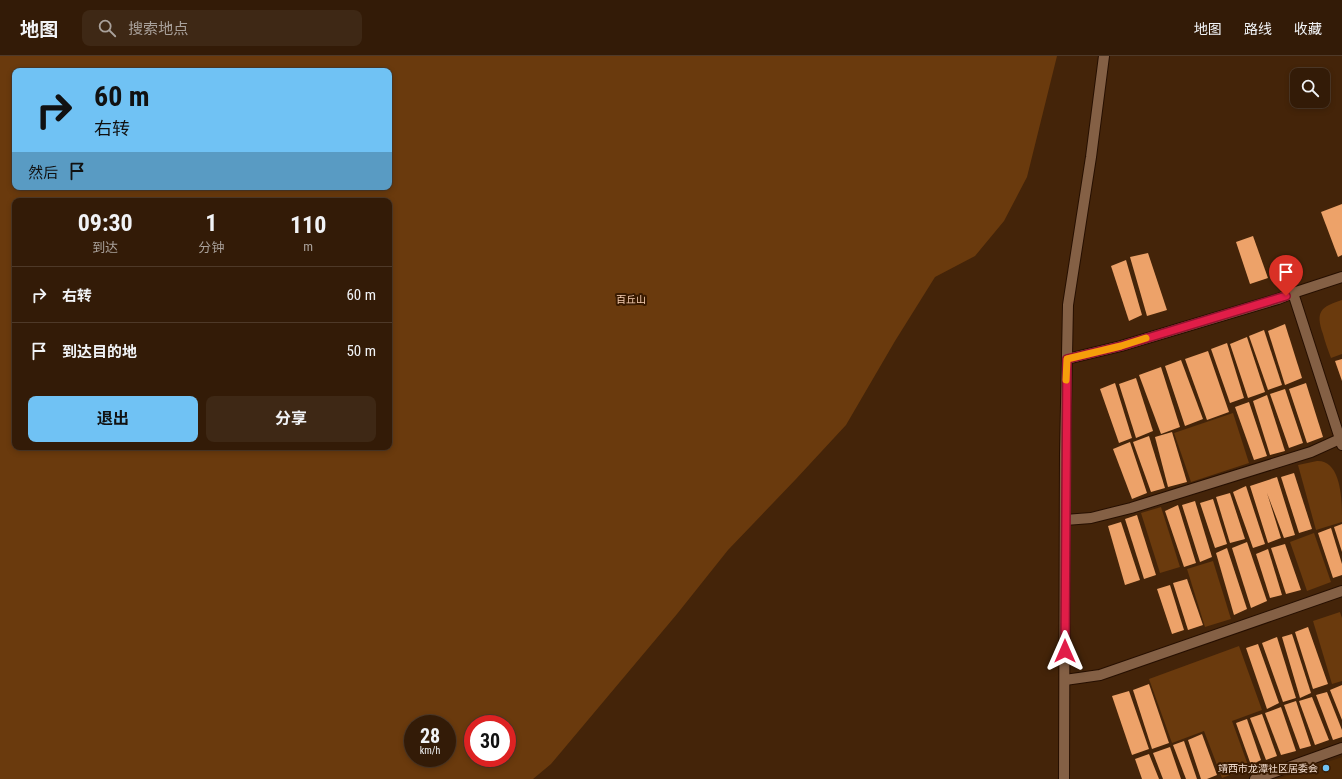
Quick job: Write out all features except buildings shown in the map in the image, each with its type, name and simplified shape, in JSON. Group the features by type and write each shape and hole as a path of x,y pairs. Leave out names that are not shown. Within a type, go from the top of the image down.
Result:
{"street":[{"path":"1064,779 1068,305 1092,158 1104,56"},
{"path":"1067,359 1121,346 1278,299 1342,277"},
{"path":"1065,520 1091,518 1131,508 1311,452 1341,441 1293,293"},
{"path":"1064,680 1100,675 1342,591"},
{"path":"1255,779 1342,748"}],"shaded area":[{"name":"靖西市龙潭社区居委会","path":"1342,757 1342,779 1277,779"}],"green space":[{"name":"百丘山","path":"0,56 1057,56 1027,177 1004,221 975,256 935,277 895,341 846,425 728,550 677,614 551,764 533,779 0,779"},
{"path":"1342,300 1342,354 1331,358 1321,326 1320,315 1329,305"},
{"path":"1233,413 1249,463 1191,482 1174,433"},
{"path":"1317,461 1325,463 1331,467 1336,475 1341,494 1342,522 1316,530 1298,465"},
{"path":"1161,507 1180,567 1160,573 1141,513"},
{"path":"1314,533 1331,582 1307,591 1290,542"},
{"path":"1213,561 1231,619 1205,627 1187,569"},
{"path":"1340,612 1342,618 1342,681 1332,684 1313,621"},
{"path":"1239,646 1262,710 1232,721 1249,768 1222,778 1204,731 1172,743 1149,679"}],"slow traffic":[{"path":"1066,380 1067,359 1091,354 1146,338"}],"place":[{"name":"靖西市龙潭社区居委会","path":"1326,768"}],"route":[{"path":"1065,651 1067,359 1121,346 1286,296"}]}
